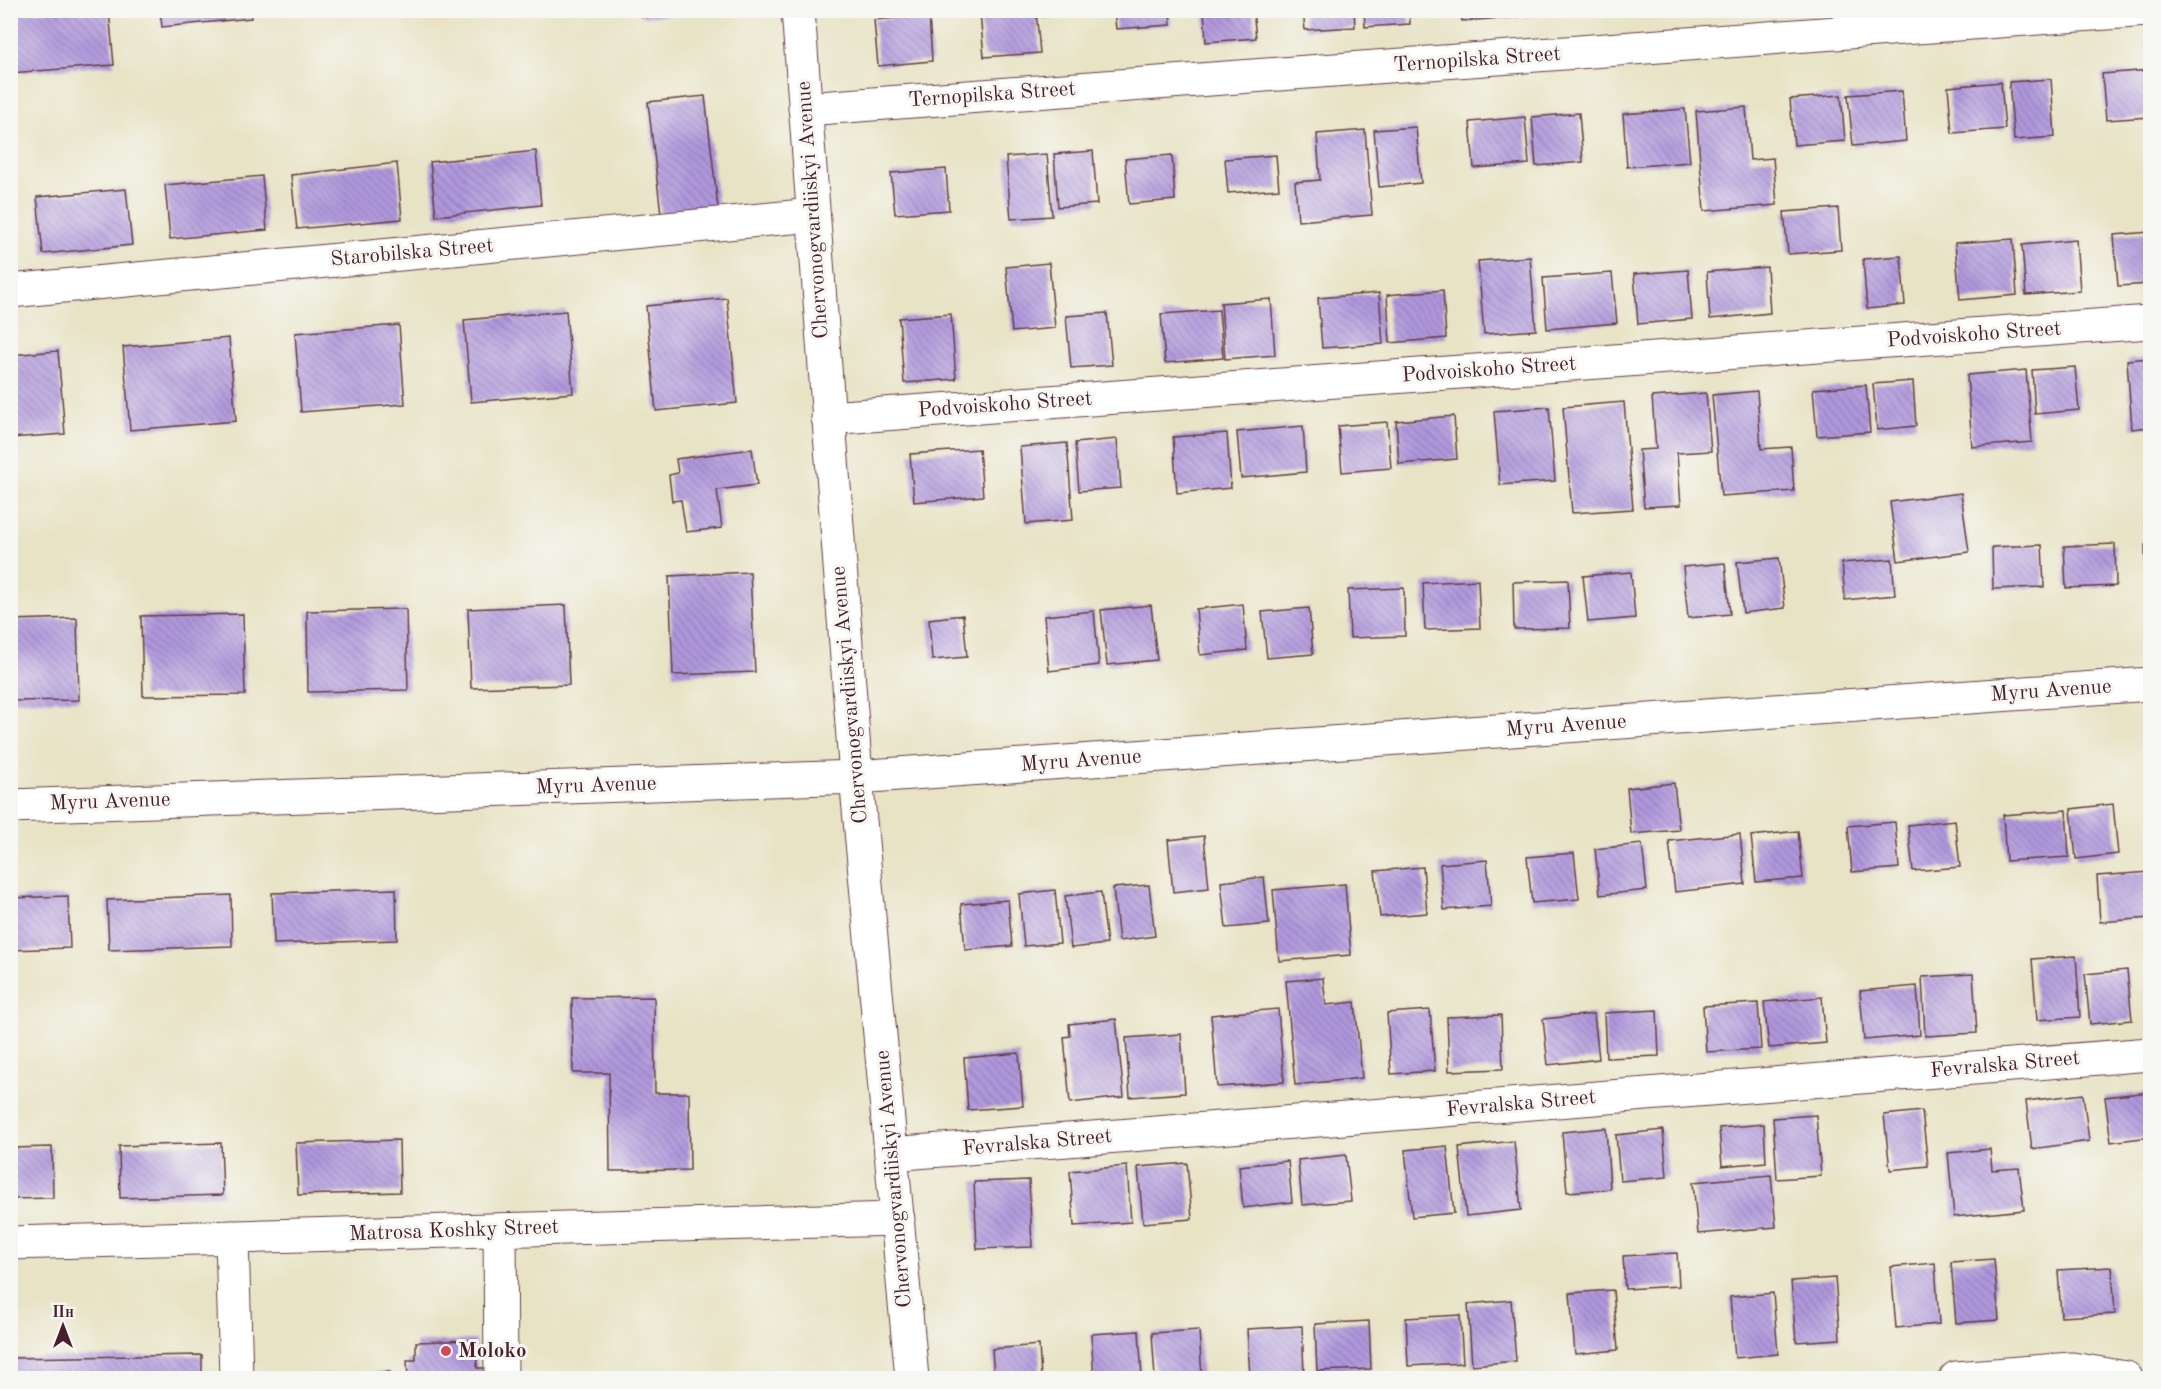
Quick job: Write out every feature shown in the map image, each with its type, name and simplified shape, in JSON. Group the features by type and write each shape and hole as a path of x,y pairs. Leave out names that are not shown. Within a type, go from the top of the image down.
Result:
{"street":[{"name":"Chervonogvardiiskyi Avenue","path":"798,10 856,777 912,1378"},
{"name":"Ternopilska Street","path":"805,109 2148,10"},
{"name":"Starobilska Street","path":"10,291 813,215"},
{"name":"Podvoiskoho Street","path":"828,418 2151,322"},
{"name":"Myru Avenue","path":"10,806 856,777 2151,684"},
{"name":"Fevralska Street","path":"891,1155 2151,1053"},
{"name":"Matrosa Koshky Street","path":"10,1244 898,1219"},
{"path":"500,1230 501,1378"},
{"path":"232,1237 236,1378"},
{"path":"1956,1378 2072,1369 2126,1378"}],"building":[{"path":"53,10 109,10 114,65 10,73 10,14"},
{"path":"160,10 250,10 251,18 162,27"},
{"path":"641,10 705,10 705,12 642,17"},
{"path":"1036,10 1040,53 984,57 980,13"},
{"path":"1042,10 1099,10 1099,12 1043,17"},
{"path":"1114,10 1170,10 1171,25 1116,29"},
{"path":"1204,10 1253,10 1256,38 1206,42"},
{"path":"1303,10 1354,10 1355,27 1305,30"},
{"path":"1364,10 1409,10 1410,24 1365,27"},
{"path":"1461,10 1517,10 1518,17 1462,21"},
{"path":"1524,10 1576,10 1576,12 1524,16"},
{"path":"929,15 932,61 878,66 874,20"},
{"path":"2150,70 2150,117 2106,120 2102,74"},
{"path":"2051,79 2055,137 2014,140 2009,82"},
{"path":"2001,82 2005,129 1952,133 1948,87"},
{"path":"1902,91 1906,141 1853,146 1848,95"},
{"path":"1841,95 1845,141 1794,145 1790,99"},
{"path":"705,96 718,208 661,214 648,102"},
{"path":"1746,107 1750,160 1773,158 1777,205 1704,211 1696,111"},
{"path":"1685,109 1690,162 1627,167 1623,114"},
{"path":"1579,113 1583,162 1536,166 1532,117"},
{"path":"1525,117 1529,164 1474,168 1470,122"},
{"path":"1416,127 1421,183 1379,187 1374,130"},
{"path":"1365,130 1372,215 1298,221 1295,182 1320,180 1317,134"},
{"path":"536,151 541,205 436,216 430,162"},
{"path":"1093,151 1097,204 1058,207 1054,154"},
{"path":"1047,154 1052,216 1011,219 1006,157"},
{"path":"1172,155 1175,200 1129,204 1125,159"},
{"path":"1276,155 1279,189 1228,193 1225,159"},
{"path":"397,163 402,219 297,229 291,175"},
{"path":"946,169 949,210 895,214 891,173"},
{"path":"262,176 267,230 170,239 165,185"},
{"path":"126,189 132,245 43,254 37,197"},
{"path":"1838,208 1841,250 1788,254 1784,212"},
{"path":"2150,232 2150,284 2118,286 2114,235"},
{"path":"2013,239 2017,295 1960,300 1955,243"},
{"path":"2076,240 2080,291 2026,295 2022,245"},
{"path":"1901,256 1905,305 1867,309 1863,259"},
{"path":"1530,257 1536,330 1484,334 1478,261"},
{"path":"1049,263 1055,328 1012,332 1006,267"},
{"path":"1767,267 1770,313 1710,319 1707,272"},
{"path":"1688,270 1692,319 1638,324 1634,274"},
{"path":"1612,273 1617,323 1547,329 1543,278"},
{"path":"1443,290 1446,338 1390,343 1387,295"},
{"path":"1379,293 1383,344 1322,348 1318,298"},
{"path":"727,298 737,403 656,411 646,306"},
{"path":"1271,299 1275,355 1225,359 1221,303"},
{"path":"1219,310 1223,358 1165,363 1161,314"},
{"path":"566,311 573,393 471,402 464,320"},
{"path":"1107,313 1112,365 1071,368 1066,316"},
{"path":"951,314 956,379 904,383 899,318"},
{"path":"399,325 405,404 301,412 295,333"},
{"path":"229,338 236,421 130,430 123,347"},
{"path":"58,351 65,434 10,438 10,355"},
{"path":"2150,358 2150,427 2132,429 2127,360"},
{"path":"2075,367 2079,410 2035,414 2032,370"},
{"path":"2026,370 2032,442 1972,447 1967,375"},
{"path":"1913,381 1916,426 1877,430 1873,384"},
{"path":"1866,385 1870,432 1817,436 1813,389"},
{"path":"1757,391 1761,449 1791,447 1794,491 1721,496 1712,395"},
{"path":"1706,393 1711,451 1677,453 1681,505 1644,507 1639,450 1656,449 1652,397"},
{"path":"1624,402 1633,509 1572,513 1563,407"},
{"path":"1549,407 1555,481 1500,485 1494,411"},
{"path":"1454,416 1457,459 1399,464 1396,421"},
{"path":"1387,422 1391,468 1342,472 1338,426"},
{"path":"1303,426 1306,472 1241,478 1237,432"},
{"path":"1227,433 1231,488 1177,493 1173,437"},
{"path":"1117,439 1121,488 1079,491 1075,443"},
{"path":"1067,443 1073,520 1026,524 1020,447"},
{"path":"752,449 757,485 717,490 722,528 686,532 681,500 672,501 669,475 678,473 676,459"},
{"path":"979,449 983,496 914,502 910,454"},
{"path":"1961,493 1969,552 1898,561 1890,502"},
{"path":"2115,544 2116,586 2066,588 2064,546"},
{"path":"2042,545 2044,587 1993,589 1992,547"},
{"path":"2145,545 2150,545 2150,587 2146,587"},
{"path":"1779,558 1785,608 1743,613 1737,562"},
{"path":"1892,559 1895,595 1845,600 1842,563"},
{"path":"1725,563 1730,614 1688,618 1683,567"},
{"path":"750,572 755,672 673,675 669,576"},
{"path":"1631,572 1635,618 1588,622 1583,576"},
{"path":"1478,580 1480,628 1425,630 1423,583"},
{"path":"1568,580 1570,628 1514,629 1513,582"},
{"path":"1404,588 1405,636 1350,638 1348,590"},
{"path":"1243,604 1247,650 1200,655 1196,609"},
{"path":"566,605 569,685 471,688 468,609"},
{"path":"1151,605 1157,660 1107,665 1101,610"},
{"path":"1309,608 1313,654 1267,658 1262,612"},
{"path":"406,609 408,690 308,692 307,611"},
{"path":"1094,611 1099,665 1049,671 1044,616"},
{"path":"243,614 245,695 143,696 141,616"},
{"path":"963,615 967,657 932,660 929,619"},
{"path":"77,618 79,700 10,701 10,620"},
{"path":"1674,783 1679,830 1631,834 1627,788"},
{"path":"2113,804 2118,854 2076,859 2071,809"},
{"path":"2066,810 2069,857 2006,861 2003,815"},
{"path":"1955,820 1960,867 1913,871 1908,825"},
{"path":"1895,822 1899,868 1852,872 1848,826"},
{"path":"1798,831 1803,878 1756,882 1751,836"},
{"path":"1740,834 1745,884 1675,892 1669,841"},
{"path":"1204,836 1209,888 1173,892 1168,840"},
{"path":"1642,844 1647,890 1600,895 1595,849"},
{"path":"1574,853 1579,899 1532,903 1527,857"},
{"path":"1487,860 1491,906 1444,910 1440,864"},
{"path":"1423,867 1427,913 1380,917 1375,871"},
{"path":"2150,872 2150,918 2100,922 2097,876"},
{"path":"1264,877 1269,924 1226,928 1221,882"},
{"path":"1345,884 1351,955 1279,961 1273,890"},
{"path":"1149,885 1155,936 1119,941 1113,888"},
{"path":"396,889 397,940 274,944 272,893"},
{"path":"1055,890 1060,943 1024,946 1019,894"},
{"path":"1101,892 1107,944 1071,948 1065,896"},
{"path":"231,895 232,946 109,950 107,900"},
{"path":"68,896 70,948 10,950 10,898"},
{"path":"1008,900 1012,946 965,950 961,904"},
{"path":"2076,956 2080,1017 2037,1020 2032,959"},
{"path":"2127,970 2132,1020 2090,1024 2085,974"},
{"path":"1973,974 1977,1033 1925,1036 1922,977"},
{"path":"1323,978 1326,1005 1355,1002 1362,1078 1295,1085 1286,981"},
{"path":"1917,986 1920,1035 1864,1040 1860,991"},
{"path":"654,997 655,1093 689,1093 690,1170 610,1171 609,1073 573,1073 572,998"},
{"path":"1822,997 1826,1043 1769,1048 1764,1002"},
{"path":"1758,1003 1761,1049 1706,1052 1703,1006"},
{"path":"1278,1009 1284,1082 1217,1087 1211,1015"},
{"path":"1430,1010 1435,1071 1391,1074 1387,1013"},
{"path":"1657,1010 1659,1056 1606,1058 1604,1013"},
{"path":"1594,1014 1599,1059 1548,1065 1543,1019"},
{"path":"1501,1015 1503,1069 1449,1071 1447,1017"},
{"path":"1116,1019 1124,1097 1070,1103 1064,1037 1070,1036 1069,1024"},
{"path":"1181,1034 1185,1093 1130,1097 1126,1038"},
{"path":"1019,1053 1023,1106 968,1110 964,1058"},
{"path":"2150,1092 2150,1137 2111,1142 2105,1097"},
{"path":"2083,1094 2089,1141 2032,1149 2026,1101"},
{"path":"1922,1111 1928,1166 1890,1170 1884,1115"},
{"path":"1816,1115 1821,1176 1777,1179 1773,1118"},
{"path":"1764,1124 1766,1162 1722,1166 1719,1128"},
{"path":"1606,1128 1610,1189 1567,1192 1562,1132"},
{"path":"1663,1130 1667,1177 1620,1181 1616,1135"},
{"path":"399,1140 400,1192 298,1195 296,1143"},
{"path":"1514,1141 1521,1210 1466,1216 1459,1147"},
{"path":"221,1143 223,1195 120,1198 119,1146"},
{"path":"1447,1146 1454,1213 1412,1217 1405,1150"},
{"path":"52,1147 53,1198 10,1199 10,1148"},
{"path":"1990,1149 1992,1170 2019,1168 2024,1210 1954,1217 1948,1153"},
{"path":"1346,1155 1351,1201 1302,1205 1298,1160"},
{"path":"1288,1161 1292,1202 1243,1208 1239,1166"},
{"path":"1187,1163 1192,1219 1143,1223 1138,1167"},
{"path":"1127,1166 1131,1222 1074,1226 1070,1171"},
{"path":"1771,1175 1776,1227 1698,1234 1693,1182"},
{"path":"1029,1180 1032,1247 977,1249 974,1182"},
{"path":"1677,1253 1679,1286 1625,1289 1623,1256"},
{"path":"1994,1259 1999,1320 1956,1323 1951,1262"},
{"path":"1935,1263 1939,1324 1896,1328 1891,1267"},
{"path":"2112,1267 2115,1314 2061,1317 2058,1270"},
{"path":"1835,1278 1840,1339 1796,1342 1791,1281"},
{"path":"1613,1290 1618,1350 1575,1354 1570,1293"},
{"path":"1773,1293 1778,1354 1735,1358 1730,1297"},
{"path":"1511,1300 1516,1361 1472,1365 1468,1304"},
{"path":"1460,1315 1463,1363 1408,1366 1406,1318"},
{"path":"1369,1321 1371,1369 1317,1371 1315,1324"},
{"path":"1302,1326 1304,1374 1250,1377 1247,1329"},
{"path":"1199,1330 1202,1378 1155,1378 1152,1333"},
{"path":"1139,1331 1142,1378 1094,1378 1091,1334"},
{"name":"Moloko","path":"476,1340 477,1368 491,1368 491,1378 408,1378 407,1360 416,1360 416,1342"},
{"path":"1039,1345 1041,1378 994,1378 992,1349"},
{"path":"202,1355 202,1378 10,1378 10,1358"},
{"path":"390,1372 390,1378 302,1378 302,1375"}],"place":[{"name":"Moloko","path":"446,1351"}]}
